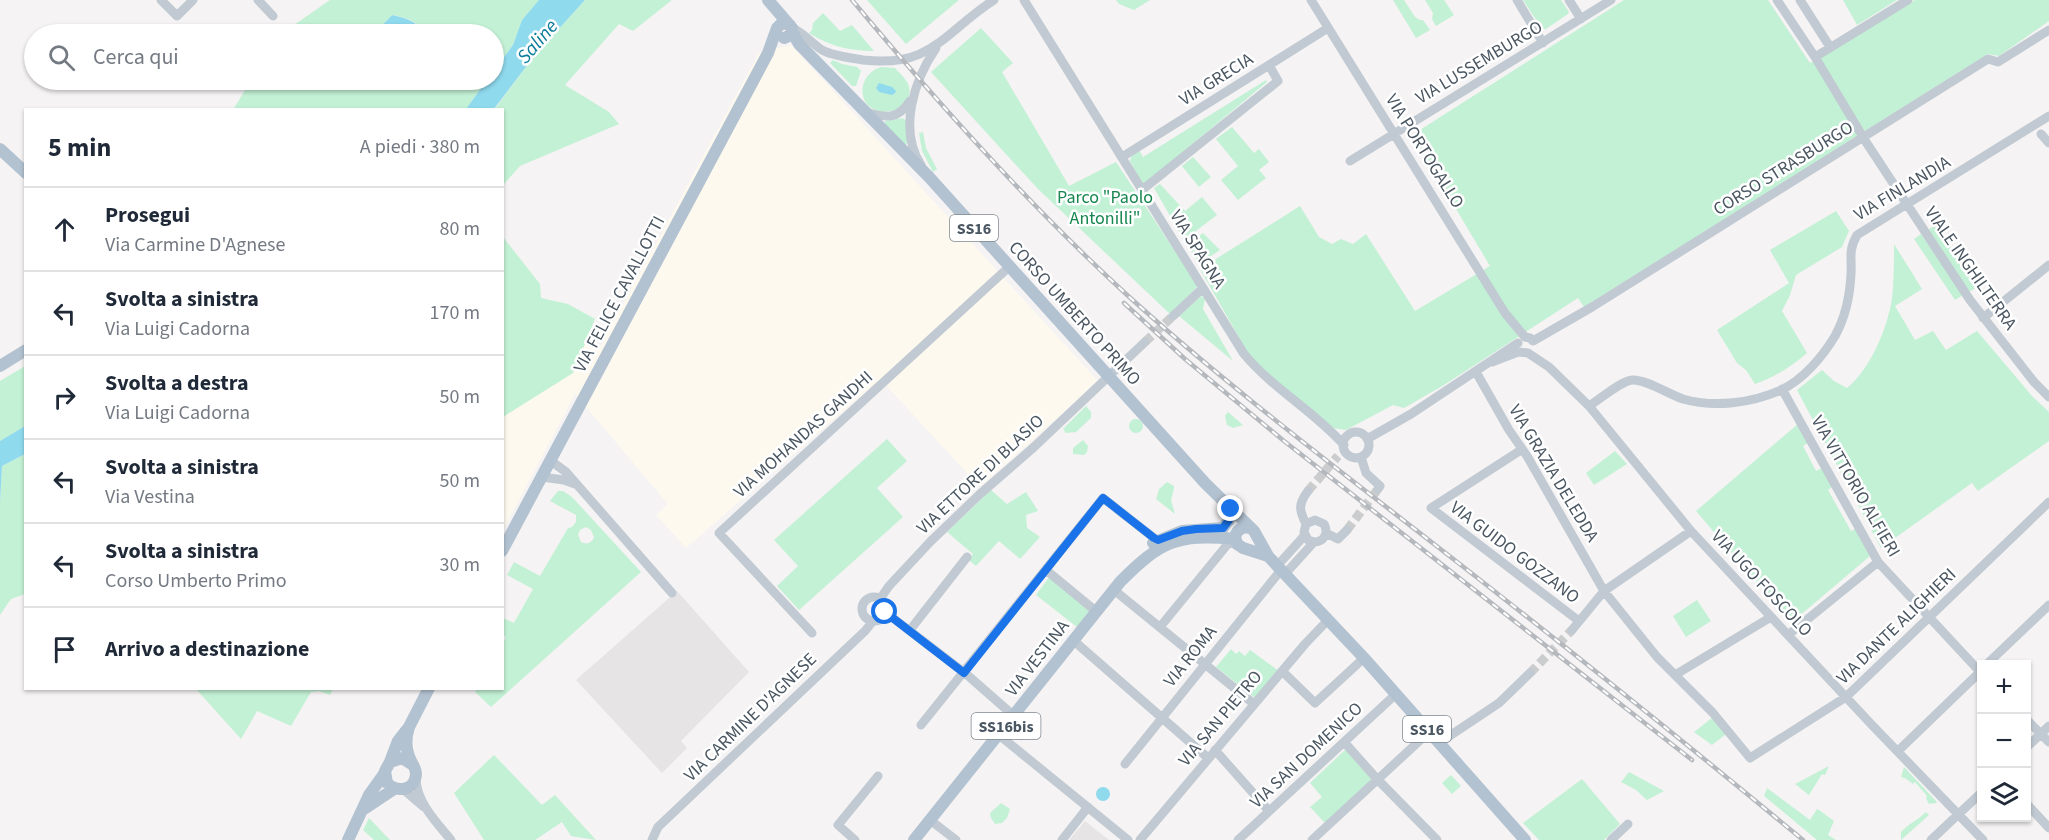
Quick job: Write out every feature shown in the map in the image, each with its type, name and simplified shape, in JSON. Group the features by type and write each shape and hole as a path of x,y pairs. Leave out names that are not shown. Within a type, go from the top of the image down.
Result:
{"main road":[{"path":"767,0 785,31"},
{"name":"CORSO UMBERTO PRIMO","path":"785,31 929,177 1108,377 1253,532 1268,556 1364,658 1525,840"},
{"name":"VIA FELICE CAVALLOTTI","path":"504,547 768,53 785,31"},
{"path":"0,149 24,171"},
{"path":"0,366 24,351"},
{"name":"CORSO UMBERTO PRIMO","path":"1224,502 1229,520 1238,538 1268,556"},
{"name":"VIA VESTINA","path":"914,840 1097,612 1137,555 1158,540 1182,531 1223,528 1229,520"},
{"path":"1244,527 1253,532 1254,545 1238,538 1244,527"},
{"name":"VIA VESTINA","path":"1211,529 1217,533 1238,538"},
{"name":"VIA VESTINA","path":"1117,586 1150,554 1167,544 1197,538 1238,538"},
{"path":"348,840 369,795 384,774 398,741 409,727 428,690"},
{"path":"363,809 414,782 414,769 406,743 409,727"},
{"path":"390,762 402,758 414,769"},
{"path":"384,774 387,783 398,789"}],"street":[{"path":"161,0 177,16 193,0"},
{"path":"258,0 273,16"},
{"path":"785,31 822,50 860,59 890,61 923,54 994,0"},
{"name":"VIA SPAGNA","path":"1024,0 1244,354 1261,374 1332,432 1343,447"},
{"name":"VIA PORTOGALLO","path":"1311,0 1526,345"},
{"path":"1517,0 1544,43"},
{"path":"1569,0 1581,19"},
{"name":"VIA LUSSEMBURGO","path":"1350,161 1611,0"},
{"name":"VIALE INGHILTERRA","path":"1777,0 1815,57 1906,206 1983,318 2034,382 2049,397"},
{"path":"1800,0 1830,47"},
{"path":"1815,57 1908,0"},
{"name":"VIA GRECIA","path":"1122,157 1328,28"},
{"name":"CORSO STRASBURGO","path":"1365,437 1402,413 1411,414 1492,362 1592,307 1988,59 1998,62 2049,30"},
{"path":"866,112 880,116 896,115 903,111 912,99 921,74 939,44"},
{"path":"1142,190 1278,81 1269,65"},
{"path":"912,99 912,143 916,158 929,177"},
{"name":"VIA FINLANDIA","path":"1589,406 1631,380 1642,381 1682,398 1708,404 1757,398 1782,389 1806,372 1823,354 1836,333 1847,302 1851,276 1851,246 1857,235 2049,116"},
{"path":"2041,134 2049,144"},
{"path":"1983,318 2049,265"},
{"name":"VIA MOHANDAS GANDHI","path":"812,633 718,533 1009,267"},
{"path":"1173,316 1203,288"},
{"name":"VIA ETTORE DI BLASIO","path":"880,599 889,586 930,542 1145,342"},
{"name":"VIA UGO FOSCOLO","path":"1526,345 1589,406 1691,531 1846,698 1983,840"},
{"name":"VIA GRAZIA DELEDDA","path":"1476,372 1604,591 1657,657 1713,713 1748,757 1752,758"},
{"name":"VIA VITTORIO ALFIERI","path":"1782,389 1878,562 1977,668"},
{"path":"1356,433 1365,437 1369,449 1361,457 1353,458 1343,447 1356,433"},
{"name":"VIA GUIDO GOZZANO","path":"1521,450 1431,508 1579,621"},
{"path":"1361,457 1366,473 1380,486 1378,489"},
{"path":"550,461 566,472 672,592"},
{"path":"542,477 575,484"},
{"path":"1308,491 1301,500 1302,516 1308,540 1314,542"},
{"path":"921,725 1103,498 1158,540"},
{"name":"VIA DANTE ALIGHIERI","path":"1752,758 1846,698 2049,502"},
{"path":"1312,520 1318,520 1326,527 1323,539 1314,542 1281,570 1312,520"},
{"path":"1326,533 1338,539 1347,530"},
{"path":"1572,630 1604,591 1691,531"},
{"path":"1160,627 1227,545 1238,538"},
{"path":"910,630 967,557"},
{"path":"1788,635 1878,562"},
{"path":"1046,570 1097,612"},
{"name":"VIA ROMA","path":"1125,764 1281,570"},
{"path":"1117,586 1160,627 1254,704"},
{"path":"870,598 880,599 885,605 885,612 880,619 873,621 865,617 862,611 863,605 870,598"},
{"path":"1991,660 2049,605"},
{"path":"885,612 964,673 1014,716"},
{"path":"1675,675 1771,616"},
{"name":"VIA SAN PIETRO","path":"1140,840 1282,671 1328,620"},
{"name":"VIA CARMINE D'AGNESE","path":"652,840 658,827 866,631 873,621"},
{"path":"1074,641 1162,716 1212,754 1269,811"},
{"path":"1282,671 1315,703 1364,658"},
{"path":"1439,743 1499,703 1530,673"},
{"path":"1898,751 1977,676"},
{"name":"VIA SAN DOMENICO","path":"1238,840 1396,694"},
{"path":"2031,724 2049,742"},
{"path":"2031,743 2049,726"},
{"path":"1314,839 1429,732"},
{"path":"999,735 1128,840"},
{"path":"1345,742 1431,838"},
{"path":"414,769 416,785 428,810 451,840"},
{"path":"855,840 838,825 878,776"},
{"path":"398,789 428,810"},
{"path":"1931,840 1977,797"},
{"path":"1062,840 1088,807"},
{"path":"2031,808 2049,828"},
{"path":"930,820 956,840"},
{"path":"1611,840 1628,824"}],"shaded area":[{"path":"791,45 1098,381 980,487 880,379 686,548 656,515 668,504 575,394 504,528 504,416 573,373 586,342 599,349 759,53"},
{"path":"677,591 749,672 681,741 687,748 662,773 576,680"},
{"path":"1085,821 1090,825 1109,840 1069,840"}],"green space":[{"path":"330,0 539,0 522,20 513,45 504,57 504,24 416,24 411,20 392,15 383,24 295,24"},
{"path":"585,0 672,0 633,31 619,24 565,85 609,112 619,124 520,166 504,184 504,108 495,108 535,55"},
{"path":"867,0 959,0 906,44"},
{"path":"1116,0 1150,0 1134,10 1119,4"},
{"path":"1393,0 1404,0 1415,17 1423,20 1430,30 1416,38"},
{"path":"1425,0 1444,0 1454,15 1436,26 1432,19 1433,13"},
{"path":"1523,0 1561,0 1569,12 1546,29 1542,29"},
{"path":"1624,0 1768,0 1810,63 1915,0 2049,0 2049,21 1999,56 1988,54 1584,307 1578,298 1444,385 1404,408 1393,405 1346,430 1332,428 1253,362 1200,269 1300,206 1319,237 1332,244 1341,239 1353,244 1366,234 1415,311 1490,266 1412,135"},
{"path":"1843,0 1897,0 1857,25"},
{"path":"823,13 840,31 852,25 874,51 840,47 809,33 813,23"},
{"name":"Parco \"Paolo Antonilli\"","path":"981,28 1013,63 1002,72 1069,186 1116,162 1198,286 1170,314 1038,189 931,72"},
{"path":"833,60 857,67 861,71 856,86 852,86 830,63"},
{"path":"881,67 895,68 908,84 909,97 904,105 896,110 886,112 877,110 869,106 864,98 865,79"},
{"path":"1266,80 1267,82 1143,185 1130,161 1139,150 1143,157"},
{"path":"245,90 480,90 467,108 234,108"},
{"path":"903,118 907,122 907,144 903,145 884,124 885,121"},
{"path":"1232,127 1254,153 1259,149 1269,162 1259,170 1266,178 1238,200 1221,180 1238,166 1216,139"},
{"path":"923,132 926,148 937,169 933,172 922,151 919,133"},
{"path":"1193,157 1211,177 1199,187 1182,166"},
{"path":"1160,184 1185,211 1202,197 1217,215 1184,240 1154,188"},
{"path":"1836,211 1849,231 1842,247 1796,275 1782,311 1807,353 1783,371 1755,384 1746,370 1737,363 1717,330 1789,283 1770,250"},
{"path":"1935,225 1977,287 1969,292 1928,230"},
{"path":"1203,233 1220,250 1199,264 1187,245"},
{"path":"1921,234 1963,295 1955,300 1914,239"},
{"path":"504,238 540,284 541,298 568,304 595,319 573,373 504,416"},
{"path":"1894,244 1922,289 1895,306 1915,340 1933,331 1946,350 1977,331 2032,396 2049,412 2049,441 1978,491 1972,483 1881,548 1797,390 1822,370 1834,381 1847,388 1865,368 1879,342 1889,313 1893,287"},
{"path":"1201,296 1205,299 1203,309 1233,361 1179,316"},
{"path":"24,367 24,427 0,441 0,381"},
{"path":"1086,406 1091,412 1091,418 1076,432 1066,433 1063,429"},
{"path":"1228,412 1243,425 1233,428 1227,425 1225,416"},
{"path":"1136,419 1141,421 1143,426 1141,431 1136,433 1131,431 1129,426 1131,421"},
{"path":"1798,424 1808,443 1803,446 1816,471 1822,468 1832,487 1828,490 1851,531 1855,529 1870,556 1791,623 1696,511"},
{"path":"887,439 907,461 877,488 903,517 799,610 777,586 798,566 774,540"},
{"path":"1083,440 1088,446 1087,452 1084,455 1073,454 1073,448"},
{"path":"1615,451 1627,464 1594,485 1586,473"},
{"path":"24,455 24,594 11,599 0,615 0,504 2,466"},
{"path":"1167,482 1174,486 1171,500 1175,514 1156,499 1159,489"},
{"path":"991,490 1007,504 1026,492 1038,511 1026,515 1027,528 1040,537 1020,559 999,541 976,566 969,560 973,554 947,532"},
{"path":"558,491 563,491 572,497 641,572 491,707 475,692 476,690 504,690 504,641 506,637 504,636 504,618 514,623 533,589 507,575 514,562 540,576 568,528 576,522 576,515 550,501","holes":["586,527 591,530 594,537 591,542 587,543 581,542 578,535 580,530"]},
{"path":"1050,576 1091,609 1077,627 1036,595"},
{"path":"1697,600 1711,621 1686,637 1673,616"},
{"path":"1231,649 1236,654 1239,651 1245,656 1250,650 1279,671 1255,698 1216,667"},
{"path":"197,690 332,690 330,695 319,691 311,692 291,726 257,711 241,739"},
{"path":"1712,718 1726,734 1712,745 1694,732"},
{"path":"1346,749 1373,778 1325,823 1310,807 1322,797 1310,783"},
{"path":"494,755 542,805 555,795 596,840 571,836 562,822 535,840 484,840 454,793"},
{"path":"1829,766 1825,775 1822,774 1809,795 1795,784"},
{"path":"1904,767 1936,803 1929,804 1927,796 1915,782 1913,784 1901,777"},
{"path":"1629,772 1664,791 1647,800 1636,790 1621,782"},
{"path":"1451,775 1461,786 1452,794 1442,783"},
{"path":"1582,779 1620,824 1604,840 1539,840 1523,823"},
{"path":"1767,788 1810,820 1817,809 1834,821 1828,835 1836,840 1817,840 1764,796"},
{"path":"1001,803 1010,809 1007,818 1002,823 995,824 990,813"},
{"path":"1926,812 1929,815 1901,840 1901,832"},
{"path":"369,818 390,840 374,840 363,830"}],"water":[{"name":"Saline","path":"539,0 585,0 535,55 495,108 467,108 480,90 504,90 504,57 513,45 522,20"},
{"path":"392,15 415,24 383,24"},
{"path":"879,83 892,87 895,93 892,95 879,92 876,88"},
{"path":"24,427 24,455 2,466 0,504 0,441"},
{"path":"1100,787 1106,787 1110,794 1106,801 1100,801 1096,797 1096,791"}],"tunnel":[{"path":"1145,342 1173,316"},
{"path":"1308,491 1338,456"},
{"path":"1347,530 1378,489"},
{"path":"1530,673 1572,630"}],"railway":[{"path":"852,0 917,77 1018,188 1089,259 1163,327 1278,422 1574,654 1803,840"},
{"path":"1124,303 1185,359 1284,441 1692,760"}],"route":[{"path":"885,612 964,673 1103,498 1158,540 1182,531 1223,528 1229,522 1224,502 1231,509"}]}
